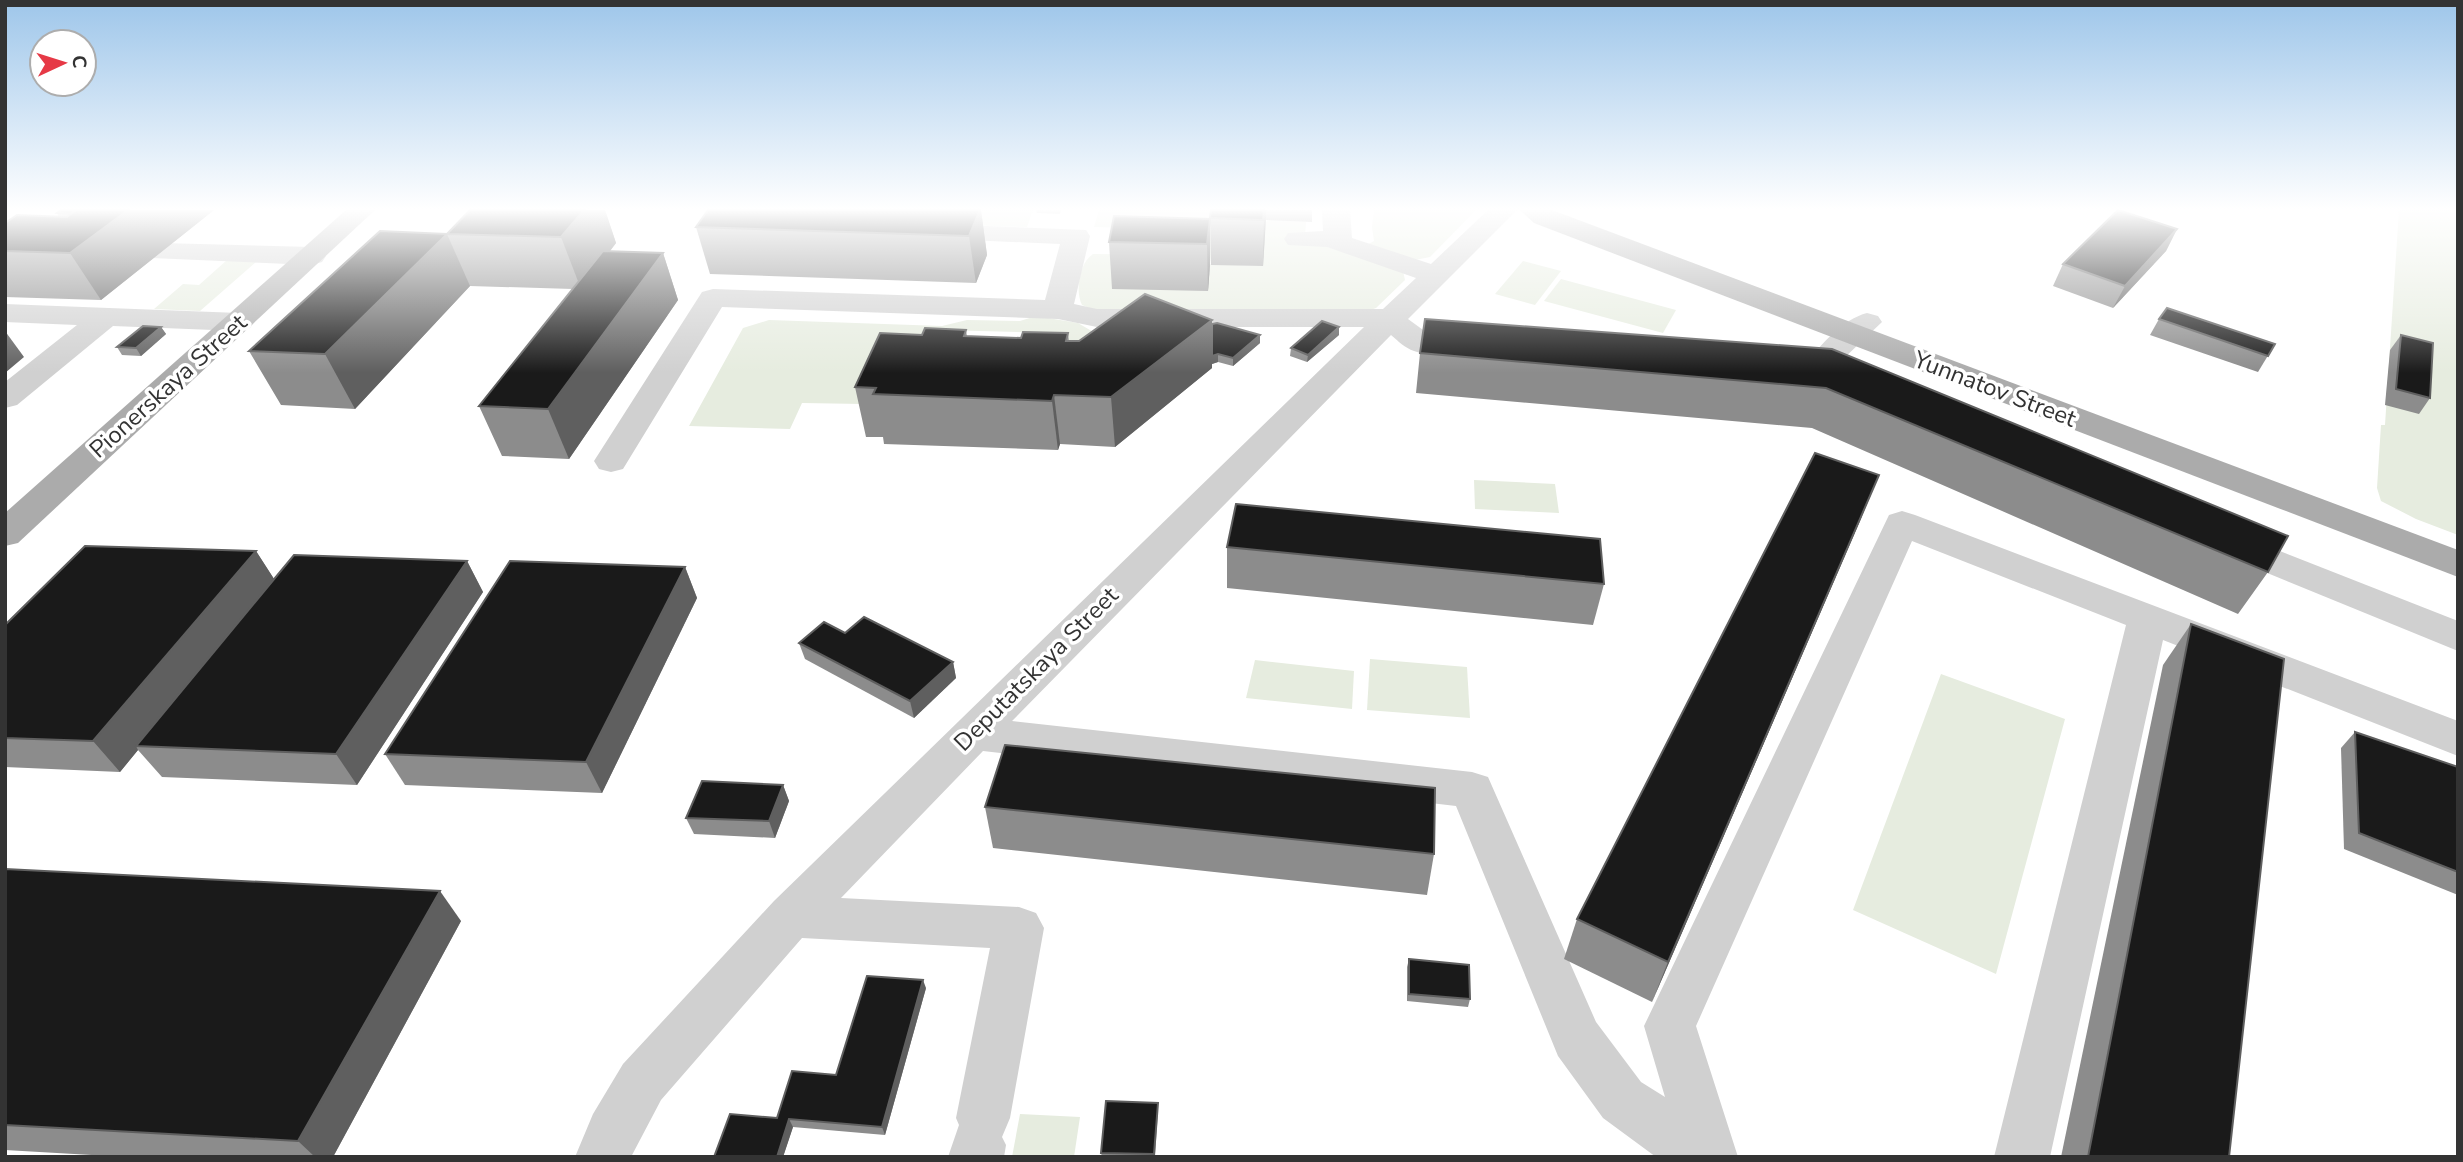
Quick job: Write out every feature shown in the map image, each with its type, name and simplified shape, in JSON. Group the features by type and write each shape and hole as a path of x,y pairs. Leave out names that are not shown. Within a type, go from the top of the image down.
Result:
{"main road":[{"name":"Pionerskaya Street","path":"5,534 303,264"},
{"name":"Yunnatov Street","path":"1678,264 2458,541"},
{"name":"Yunnatov Street","path":"1700,264 2458,565"}],"street":[{"path":"1058,310 1069,264"},
{"path":"1402,264 1434,275"},
{"name":"Deputatskaya Street","path":"603,1157 613,1133 642,1082 790,916 1194,510 1446,264"},
{"path":"611,461 713,298 1058,310 1097,318 1388,318 1422,344 1503,350"},
{"path":"5,313 240,321"},
{"path":"5,398 108,315"},
{"path":"1760,370 1827,379 1830,354 1859,328"},
{"path":"1194,510 1240,515"},
{"path":"1710,1157 1670,1026 1902,523 2458,738"},
{"path":"2187,526 2458,636"},
{"path":"2022,1157 2148,618"},
{"path":"971,733 1472,790 1577,1040 1622,1100 1704,1157"},
{"path":"790,916 1019,929 979,1140"}],"shaded area":[{"path":"222,264 253,264 200,311 154,309 183,284 199,285"},
{"path":"1084,264 1408,264 1403,271 1405,280 1376,308 1368,311 1094,310 1082,305 1080,299"},
{"path":"1520,264 1535,264 1561,271 1535,305 1495,294"},
{"path":"2395,264 2458,264 2458,535 2416,519 2381,501 2377,488 2381,425 2385,425"},
{"path":"1561,279 1676,310 1663,333 1544,301"},
{"path":"1036,316 1078,323 1095,333 1080,344 1055,344 1057,333 940,330 863,404 802,403 790,429 689,426 743,328 769,320 942,326 967,320 1020,321"},
{"path":"1474,480 1555,484 1559,513 1475,509"},
{"path":"1370,659 1467,667 1470,718 1367,710"},
{"path":"1255,660 1354,671 1352,709 1246,698"},
{"path":"1941,674 2065,719 1996,974 1853,910"},
{"path":"1020,1114 1080,1117 1074,1157 1012,1157"}],"building":[{"path":"344,264 416,264 325,354 249,351"},
{"path":"592,264 655,264 548,409 479,406"},
{"path":"2064,264 2145,264 2125,286"},
{"path":"1145,294 1212,320 1111,397 1054,395 1052,401 873,394 876,388 855,387 880,333 922,335 925,328 966,330 964,336 1021,338 1023,332 1068,333 1066,341 1079,341"},
{"path":"2167,308 2275,344 2268,356 2159,319"},
{"path":"1425,319 1832,349 2288,536 2268,572 1826,388 1420,353"},
{"path":"1322,321 1339,327 1308,355 1291,348"},
{"path":"1212,324 1260,335 1233,358 1218,354 1212,356"},
{"path":"143,326 161,327 136,348 117,347"},
{"path":"2401,335 2433,343 2430,398 2396,389"},
{"path":"1815,453 1879,475 1668,962 1577,919"},
{"path":"1236,504 1600,539 1604,584 1227,547"},
{"path":"85,546 256,551 93,741 5,738 5,625"},
{"path":"294,555 467,561 336,754 136,746"},
{"path":"510,561 685,567 586,762 385,754"},
{"path":"864,617 953,662 910,701 799,643 824,622 845,633"},
{"path":"2191,624 2284,659 2229,1157 2088,1157"},
{"path":"2355,732 2458,767 2458,872 2359,833"},
{"path":"1005,745 1435,788 1434,854 985,807"},
{"path":"702,781 783,785 769,821 686,818"},
{"path":"5,869 440,891 298,1141 5,1125"},
{"path":"1409,959 1469,965 1470,999 1409,994"},
{"path":"867,976 923,980 882,1127 789,1119 777,1157 714,1157 730,1114 777,1118 792,1071 836,1075"},
{"path":"1106,1101 1158,1103 1154,1154 1101,1153"}]}
